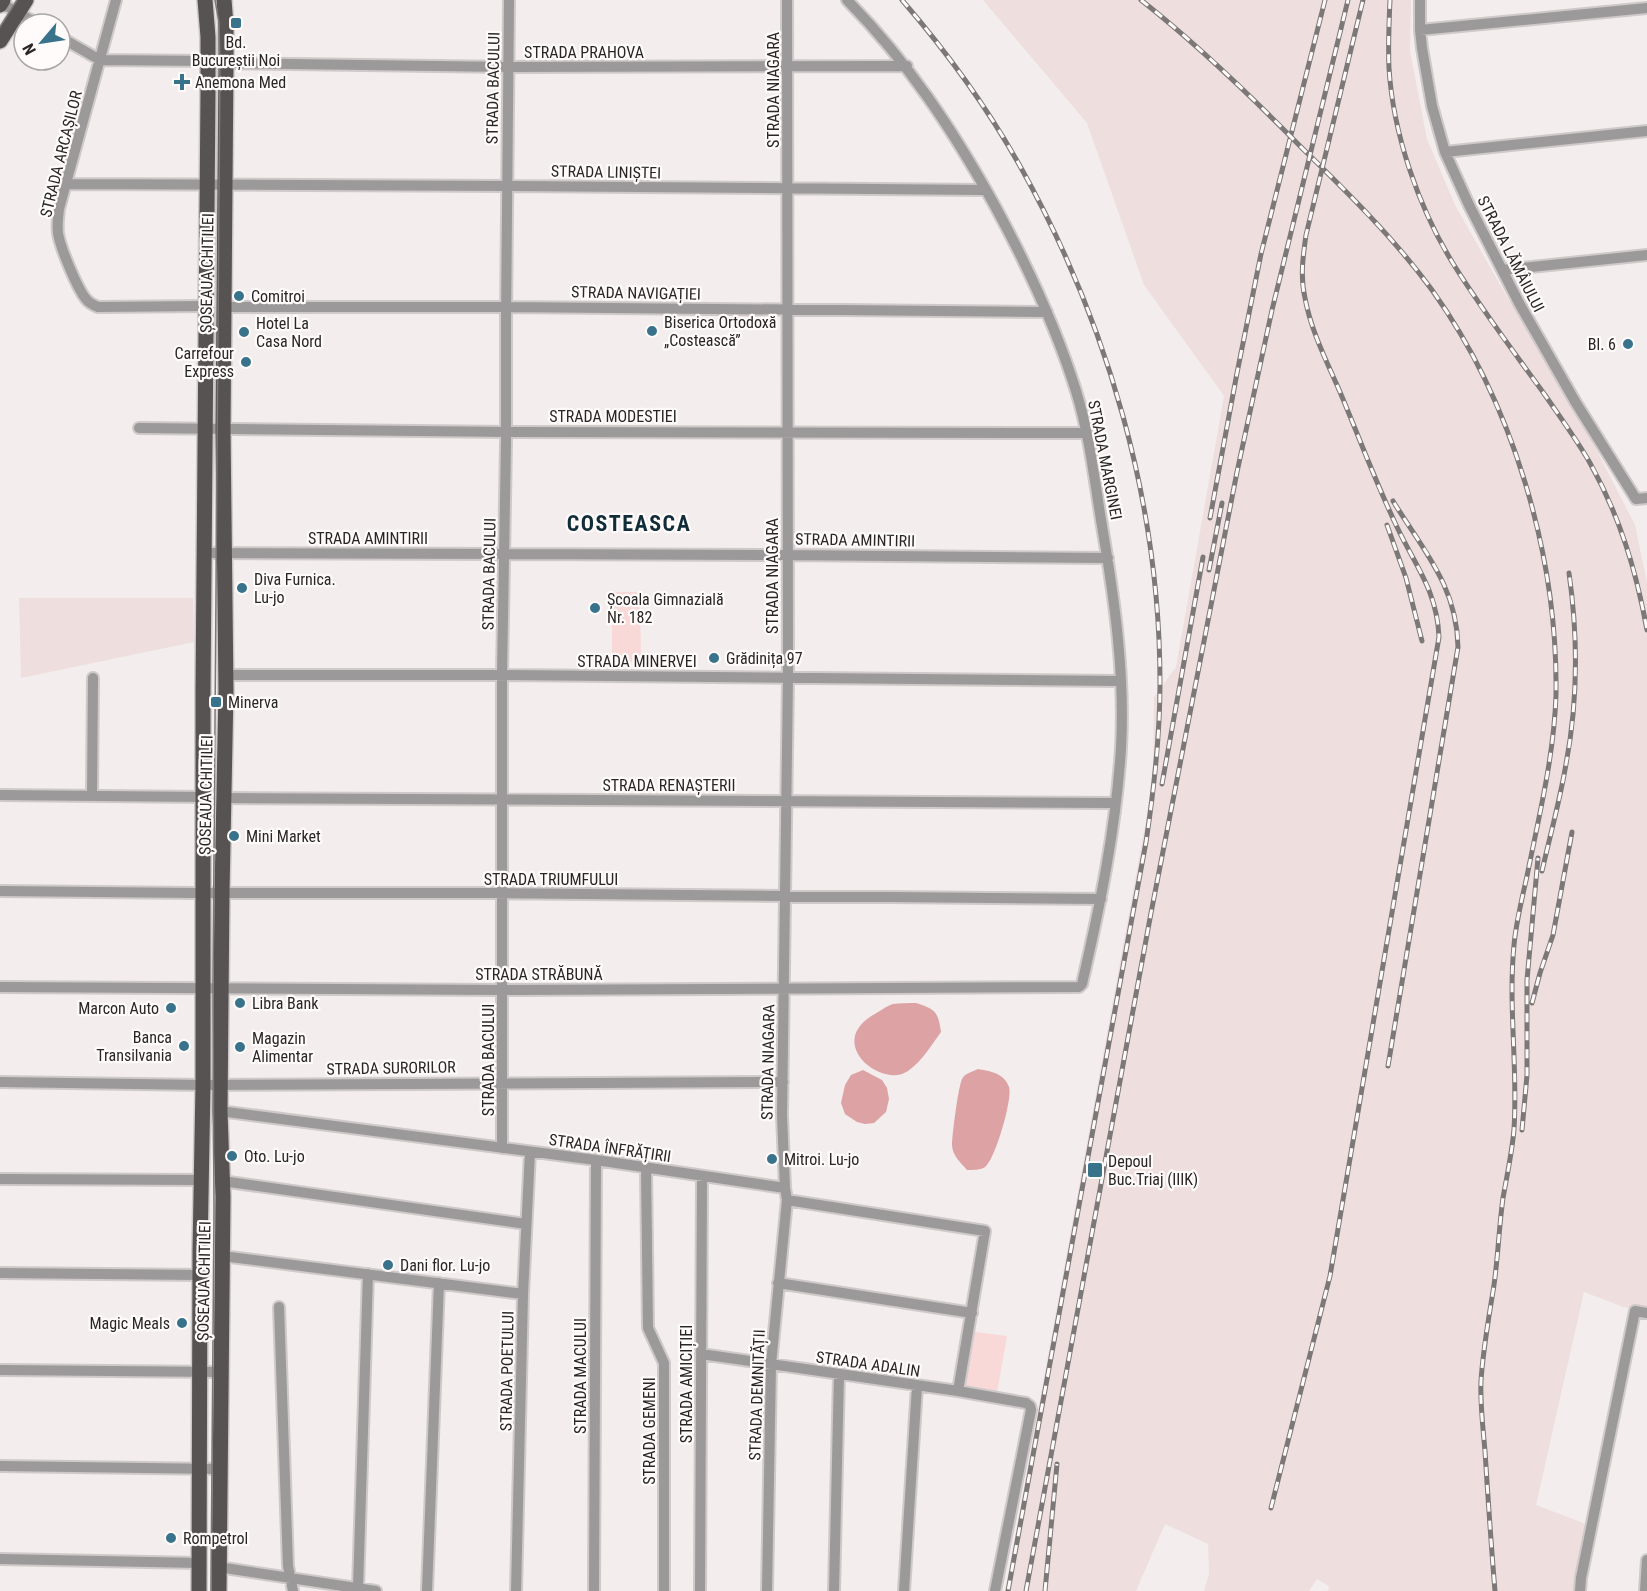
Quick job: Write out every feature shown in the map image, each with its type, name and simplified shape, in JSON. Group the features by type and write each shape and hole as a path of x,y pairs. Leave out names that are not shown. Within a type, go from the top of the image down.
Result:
{"main road":[{"path":"0,5 3,0"},
{"name":"ȘOSEAUA CHITILEI","path":"205,0 208,62 205,306 204,893 220,1085 222,1256 219,1591"},
{"name":"ȘOSEAUA CHITILEI","path":"199,1591 202,1085 222,893 225,749 223,429 226,26 224,0"},
{"path":"0,42 22,6"}],"street":[{"name":"STRADA ARCAȘILOR","path":"116,0 65,184 59,209 59,236 84,297 98,307 205,306"},
{"name":"STRADA BACULUI","path":"502,1148 502,675 509,0"},
{"name":"STRADA NIAGARA","path":"785,1188 783,1082 788,677 787,0"},
{"name":"STRADA MARGINEI","path":"847,0 907,66 941,115 986,190 1047,312 1076,392 1086,433 1117,621 1121,746 1116,802 1101,899 1082,984 1079,987"},
{"name":"STRADA LĂMÂIULUI","path":"1420,0 1420,30 1432,106 1445,152 1469,206 1502,270 1576,403 1641,498"},
{"path":"0,5 22,6"},
{"path":"1420,30 1647,8"},
{"path":"72,44 100,60 208,62"},
{"name":"STRADA PRAHOVA","path":"226,63 508,67 907,66"},
{"path":"1445,152 1647,131"},
{"path":"65,184 207,185"},
{"name":"STRADA LINIȘTEI","path":"207,185 986,190"},
{"path":"1502,270 1647,255"},
{"name":"STRADA NAVIGAȚIEI","path":"224,307 1047,312"},
{"name":"STRADA MODESTIEI","path":"139,428 506,432 1086,433"},
{"name":"STRADA AMINTIRII","path":"205,553 1108,558"},
{"name":"STRADA MINERVEI","path":"225,675 502,675 1120,681"},
{"path":"92,796 93,678"},
{"path":"0,795 204,797"},
{"name":"STRADA RENAȘTERII","path":"223,798 1116,802"},
{"name":"STRADA TRIUMFULUI","path":"0,891 1101,899"},
{"name":"STRADA STRĂBUNĂ","path":"0,987 503,990 1079,987"},
{"name":"STRADA SURORILOR","path":"0,1082 202,1085 783,1082"},
{"name":"STRADA ÎNFRĂȚIRII","path":"220,1111 596,1160 785,1188"},
{"name":"STRADA POETULUI","path":"516,1591 523,1293 530,1152"},
{"name":"STRADA MACULUI","path":"594,1591 596,1160"},
{"name":"STRADA GEMENI","path":"646,1167 648,1328 664,1363 664,1591"},
{"name":"STRADA AMICIȚIEI","path":"700,1591 702,1177"},
{"path":"0,1179 201,1180"},
{"path":"222,1181 526,1224"},
{"path":"785,1188 787,1200 985,1231 958,1391"},
{"name":"STRADA DEMNITĂȚII","path":"767,1591 771,1364 787,1200"},
{"path":"222,1256 523,1293"},
{"path":"0,1274 200,1275"},
{"path":"358,1588 368,1274"},
{"path":"427,1591 439,1283"},
{"path":"778,1283 972,1313"},
{"path":"279,1307 288,1566 293,1591"},
{"path":"1581,1591 1635,1311 1647,1313"},
{"name":"STRADA ADALIN","path":"701,1354 958,1391 1026,1403 1030,1406 995,1591"},
{"path":"0,1370 220,1372"},
{"path":"834,1591 839,1375"},
{"path":"904,1591 917,1386"},
{"path":"0,1467 219,1469"},
{"path":"0,1559 200,1563"},
{"path":"1645,1591 1647,1560"},
{"path":"218,1567 376,1591"}],"shaded area":[{"path":"983,0 1411,0 1410,51 1427,139 1455,205 1503,290 1577,412 1635,525 1647,583 1647,1311 1623,1307 1584,1292 1536,1505 1586,1524 1576,1591 1328,1591 1329,1586 1317,1579 1309,1591 1204,1591 1209,1574 1208,1544 1165,1524 1136,1591 1005,1591 1153,782 1154,697 1176,667 1224,396 1144,285 1087,123"},
{"path":"612,592 640,592 641,662 612,662"},
{"path":"19,598 193,598 194,642 21,678"},
{"path":"916,1003 928,1007 937,1015 941,1032 922,1058 908,1071 897,1075 885,1074 873,1069 863,1061 856,1050 855,1039 860,1026 890,1005"},
{"path":"978,1069 992,1072 1004,1079 1010,1093 1002,1128 989,1162 981,1169 967,1170 954,1153 953,1133 960,1084 963,1077"},
{"path":"863,1070 882,1080 887,1088 889,1099 886,1112 874,1123 857,1122 845,1114 841,1103 845,1085 851,1075"},
{"path":"969,1331 1007,1336 996,1398 958,1391"}],"tram line":[{"path":"0,27 17,0"},
{"path":"211,1591 220,63 219,22 215,0"}],"railway":[{"path":"902,0 965,80 994,122 1051,226 1079,288 1103,351 1123,416 1139,482 1158,616 1159,723 1146,842 1008,1591"},
{"path":"1141,0 1224,71 1263,109 1370,216 1432,290 1461,334 1486,381 1525,483 1539,536 1549,589 1555,642 1556,695 1549,763 1515,936 1512,968 1514,1129 1503,1198 1481,1381 1495,1591"},
{"path":"1210,518 1261,254 1325,0"},
{"path":"1026,1591 1151,913 1237,472 1272,310 1348,0"},
{"path":"1271,1508 1330,1276 1439,637 1430,593 1389,510 1320,346 1303,290 1302,266 1306,235 1363,0"},
{"path":"1390,0 1389,60 1392,93 1402,145 1419,195 1454,265 1574,437 1601,483 1626,544 1647,630"},
{"path":"1388,1066 1458,647 1452,605 1445,587 1393,501"},
{"path":"1209,570 1222,503"},
{"path":"1387,525 1406,578 1422,641"},
{"path":"1162,784 1203,557"},
{"path":"1542,871 1564,777 1573,716 1575,645 1569,573"},
{"path":"1532,1003 1553,935 1572,832"},
{"path":"1522,1130 1527,1075 1527,980 1538,858"},
{"path":"1045,1591 1057,1464"}],"place":[{"name":"Bd. Bucureștii Noi","path":"236,23"},
{"name":"Anemona Med","path":"182,82"},
{"name":"Comitroi","path":"239,296"},
{"name":"Biserica Ortodoxă „Costească”","path":"652,331"},
{"name":"Hotel La Casa Nord","path":"244,332"},
{"name":"Bl. 6","path":"1628,344"},
{"name":"Carrefour Express","path":"246,362"},
{"name":"Diva Furnica. Lu-jo","path":"242,588"},
{"name":"Școala Gimnazială Nr. 182","path":"595,608"},
{"name":"Grădinița 97","path":"714,658"},
{"name":"Minerva","path":"216,702"},
{"name":"Mini Market","path":"234,836"},
{"name":"Libra Bank","path":"240,1003"},
{"name":"Marcon Auto","path":"171,1008"},
{"name":"Banca Transilvania","path":"184,1046"},
{"name":"Magazin Alimentar","path":"240,1047"},
{"name":"Oto. Lu-jo","path":"232,1156"},
{"name":"Mitroi. Lu-jo","path":"772,1159"},
{"name":"Depoul Buc.Triaj (IIIK)","path":"1095,1170"},
{"name":"Dani flor. Lu-jo","path":"388,1265"},
{"name":"Magic Meals","path":"182,1323"},
{"name":"Rompetrol","path":"171,1538"}],"district":[{"name":"COSTEASCA","path":"629,523"}]}
